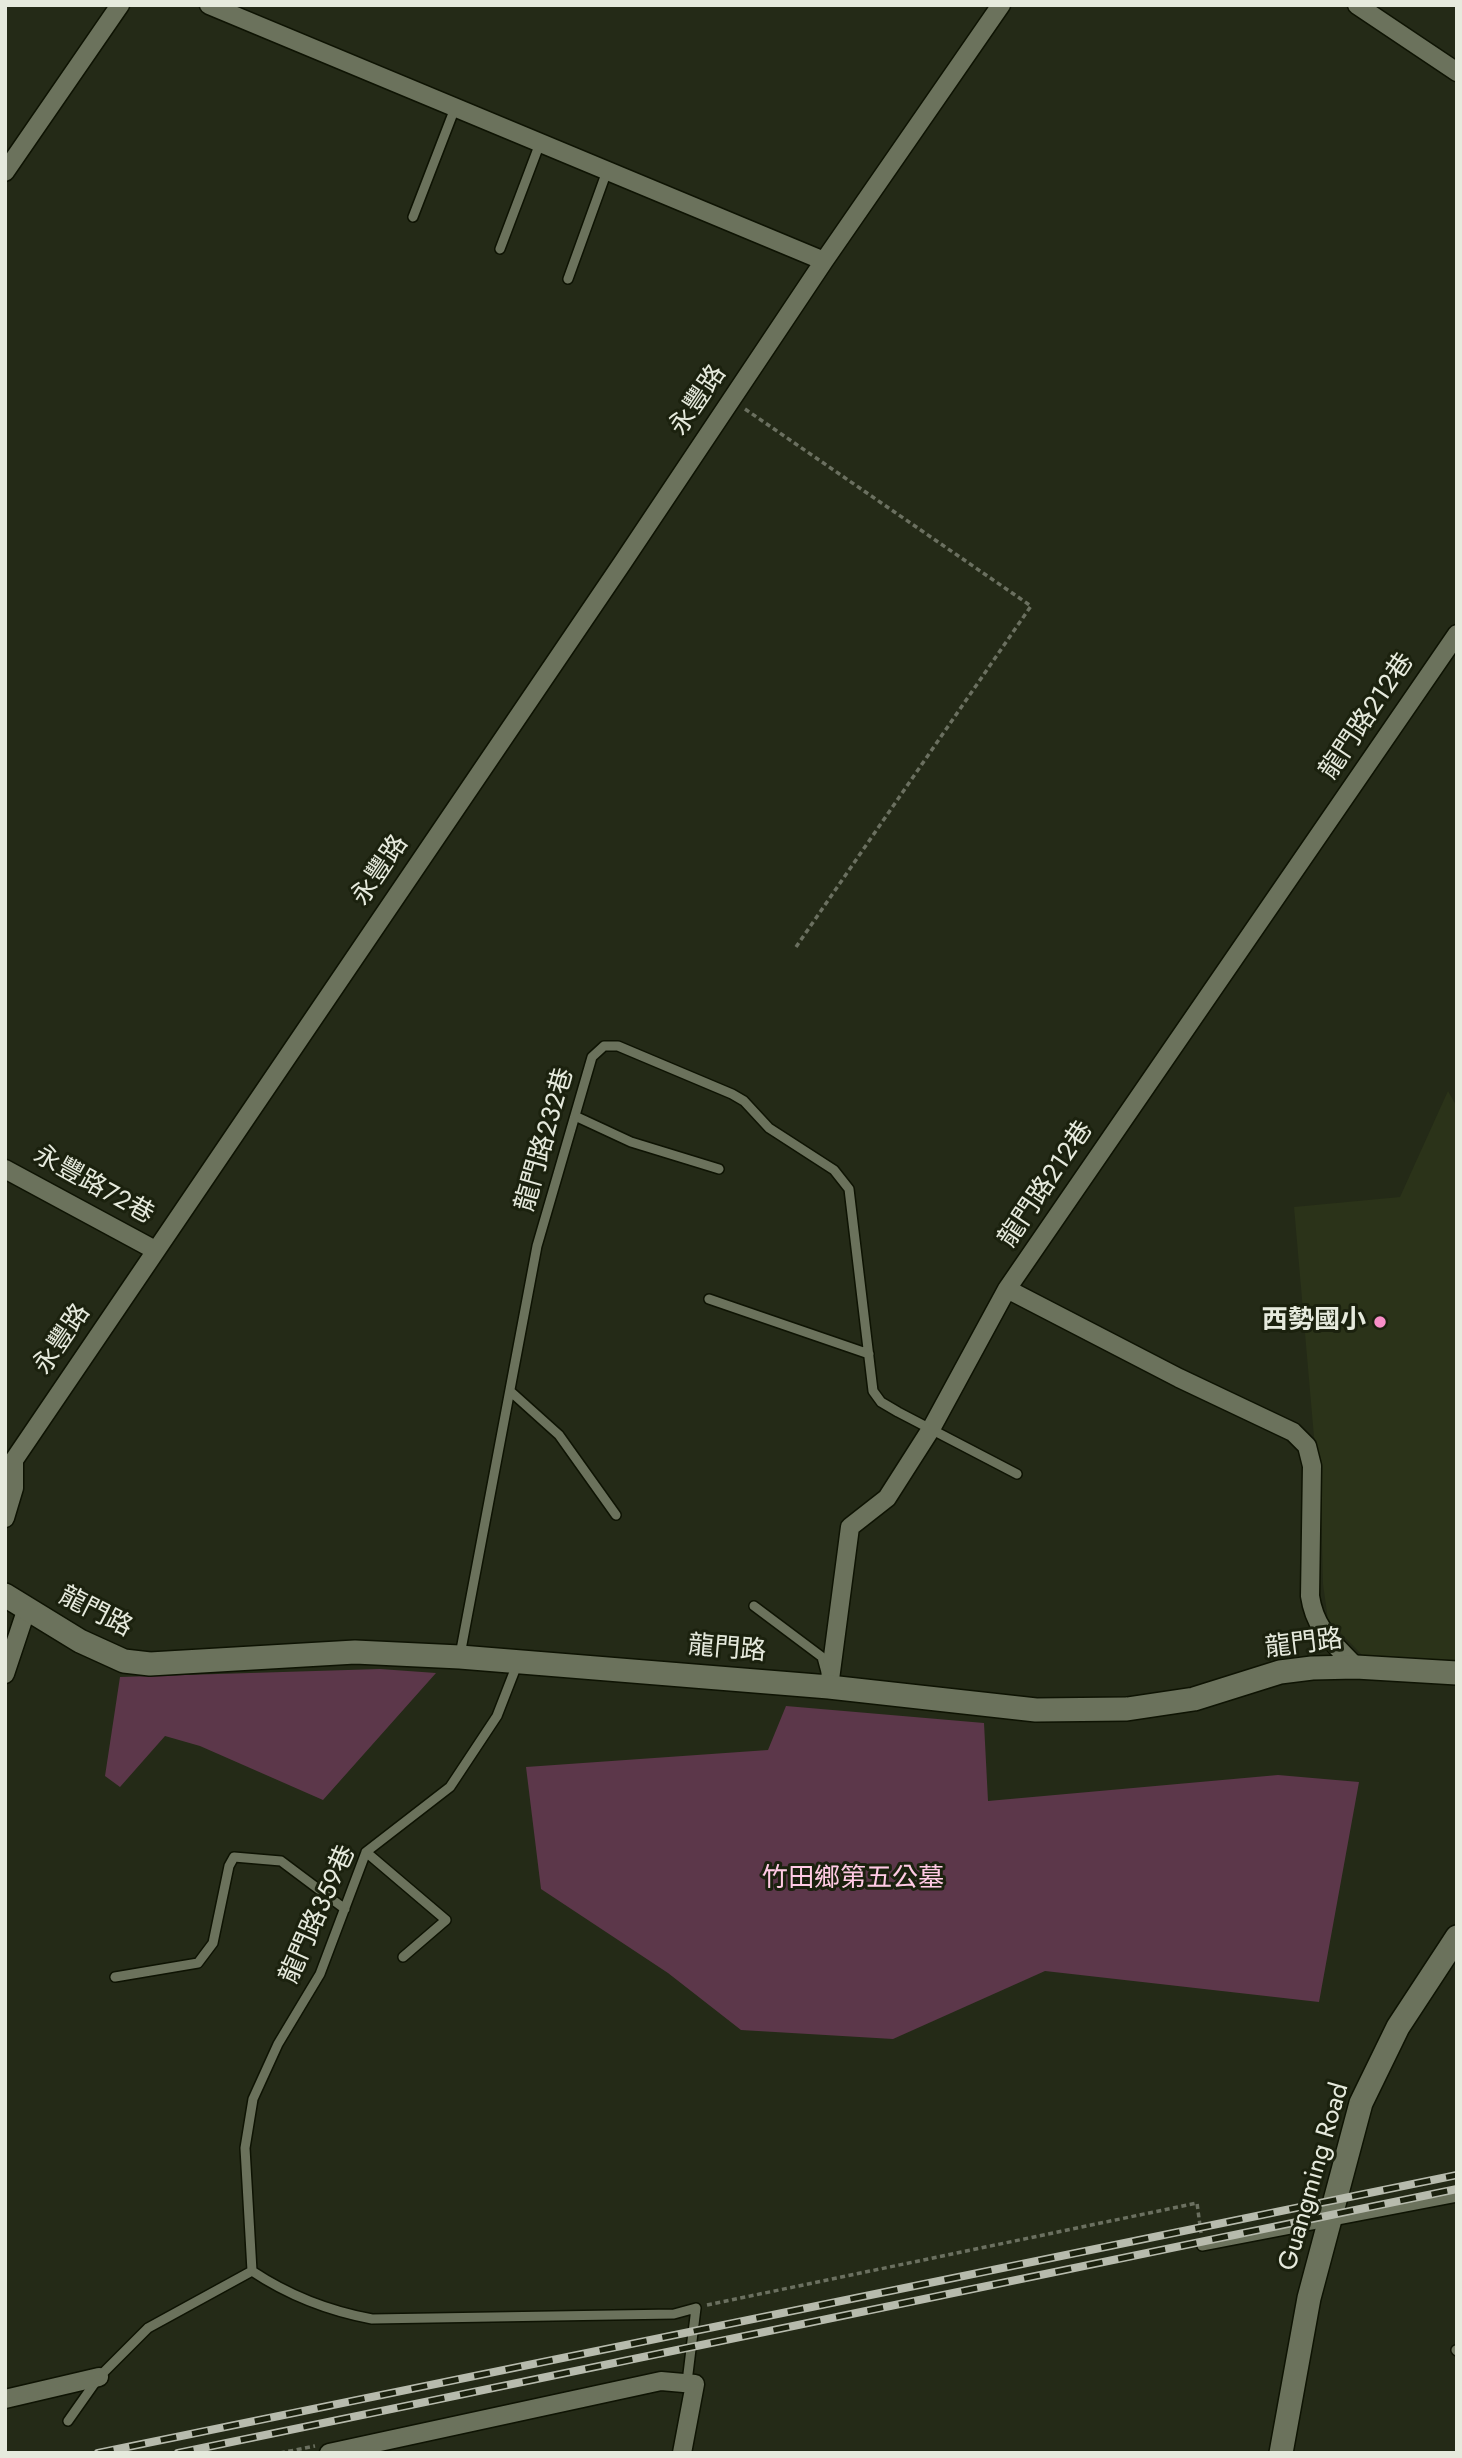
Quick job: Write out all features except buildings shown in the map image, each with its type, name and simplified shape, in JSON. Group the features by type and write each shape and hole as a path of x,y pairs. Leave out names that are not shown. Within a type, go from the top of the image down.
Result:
{"street":[{"path":"5,172 120,5"},
{"path":"209,5 824,261"},
{"name":"永豐路","path":"5,1518 14,1488 14,1460 824,261 1001,5"},
{"path":"1357,5 1457,72"},
{"name":"龍門路212巷","path":"1356,1667 1321,1631 1313,1615 1310,1596 1312,1466 1307,1446 1293,1433 1179,1378 1007,1289 1457,634"},
{"name":"永豐路72巷","path":"5,1168 155,1250"},
{"path":"830,1687 850,1527 887,1498 931,1429 1007,1289"},
{"name":"龍門路","path":"5,1595 80,1641 124,1661 150,1664 355,1652 460,1657 830,1687 1036,1710 1127,1709 1194,1699 1280,1672 1356,1667 1457,1674"},
{"path":"5,1674 27,1608"},
{"name":"Guangming Road","path":"1281,2453 1309,2298 1361,2103 1398,2027 1457,1937"},
{"path":"5,2399 99,2377"},
{"path":"325,2448 661,2381 695,2384 682,2453"}],"lane":[{"path":"413,217 455,108"},
{"path":"500,249 540,143"},
{"path":"568,279 607,171"},
{"name":"龍門路232巷","path":"460,1657 537,1246 592,1057 604,1046 618,1046 732,1094 744,1101 769,1128 834,1170 849,1189 873,1391 881,1402 1017,1474"},
{"path":"575,1116 631,1142 719,1169"},
{"path":"709,1299 869,1354"},
{"path":"510,1391 559,1435 616,1515"},
{"path":"754,1606 822,1657 830,1687"},
{"name":"龍門路359巷","path":"252,2271 245,2148 253,2099 278,2045 320,1974 366,1852 450,1787 497,1716 519,1661"},
{"path":"366,1852 446,1920 403,1957"},
{"path":"115,1977 198,1963 213,1944 229,1866 234,1857 281,1861 345,1909"},
{"path":"1202,2246 1457,2197"},
{"path":"68,2421 99,2377 148,2328 252,2271 270,2283 336,2312 372,2319 674,2314 696,2308 687,2382"}],"path":[{"path":"732,400 1031,606 796,947"},
{"path":"702,2306 1197,2203 1202,2246"},
{"path":"280,2453 325,2448"}],"shaded area":[{"name":"西勢國小","path":"1448,1091 1457,1107 1457,1664 1363,1656 1328,1620 1323,1584 1320,1461 1314,1437 1294,1207 1400,1197"}],"green space":[{"path":"380,1669 436,1673 323,1800 200,1746 165,1736 120,1787 105,1776 120,1677"},
{"name":"竹田鄉第五公墓","path":"786,1706 984,1723 988,1801 1278,1775 1359,1782 1319,2002 1045,1971 893,2039 741,2030 668,1973 541,1889 526,1767 768,1750"}],"railway":[{"path":"98,2453 1457,2175"},
{"path":"178,2453 1457,2189"}],"place":[{"name":"西勢國小","path":"1380,1322"}]}
